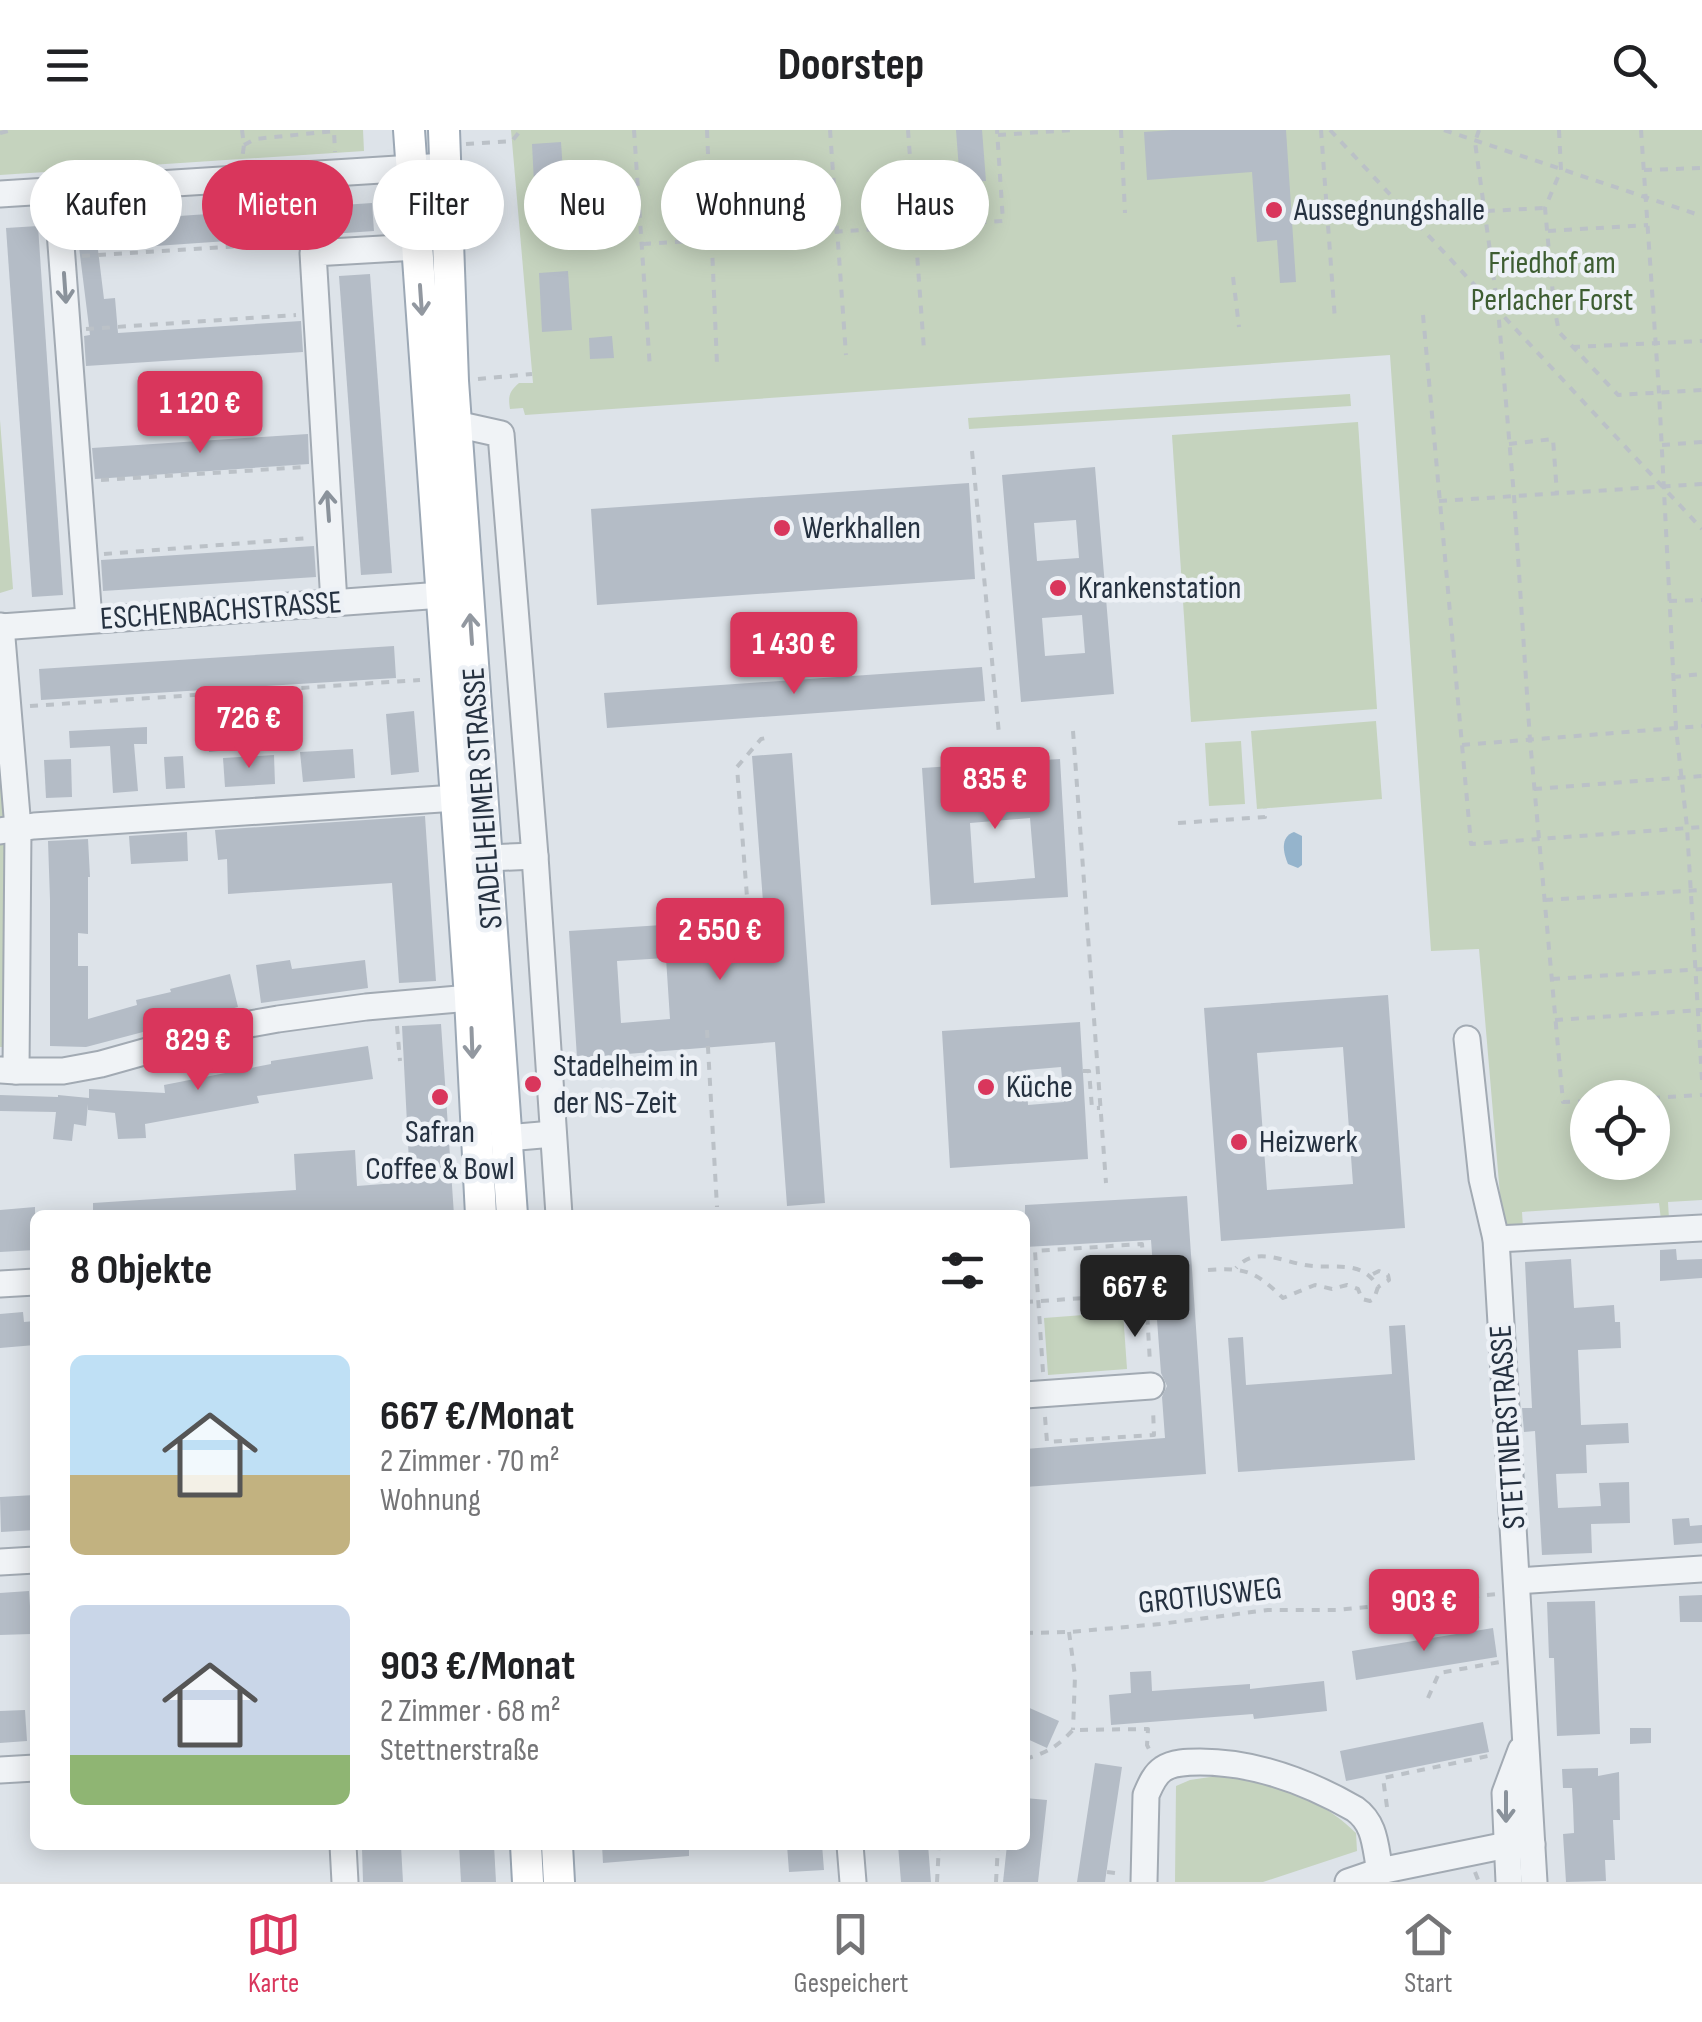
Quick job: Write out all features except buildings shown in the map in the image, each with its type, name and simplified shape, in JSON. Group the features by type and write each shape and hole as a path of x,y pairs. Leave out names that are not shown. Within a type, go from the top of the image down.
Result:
{"main road":[{"name":"STADELHEIMER STRASSE","path":"409,130 411,160"},
{"name":"STADELHEIMER STRASSE","path":"452,147 440,382 442,596 481,1210"},
{"name":"STADELHEIMER STRASSE","path":"418,250 440,382 456,424 512,1210"},
{"path":"526,1850 528,1882"},
{"path":"557,1850 559,1882"}],"street":[{"path":"427,160 452,147"},
{"path":"0,194 30,192"},
{"path":"61,250 89,620"},
{"path":"334,603 313,253 373,250"},
{"path":"456,424 502,434 559,1210"},
{"name":"ESCHENBACHSTRASSE","path":"1,626 442,596"},
{"path":"1,626 8,707 8,1071 62,1070 100,1064 233,1027 396,1004 470,998"},
{"path":"9,830 456,798"},
{"path":"487,858 535,856"},
{"name":"STETTNERSTRASSE","path":"1467,1039 1482,1179 1496,1239 1526,1736 1505,1794 1534,1882"},
{"path":"506,1138 554,1134"},
{"path":"1496,1239 1702,1228"},
{"path":"0,1284 30,1282"},
{"path":"1034,1394 1151,1386"},
{"path":"0,1562 30,1560"},
{"path":"1518,1584 1702,1569"},
{"path":"1144,1882 1146,1795 1164,1768 1190,1762 1250,1767 1344,1803 1364,1816 1372,1828 1380,1871"},
{"path":"0,1770 30,1768"},
{"path":"1348,1882 1380,1871 1520,1844"},
{"name":"STETTNERSTRASSE","path":"1509,1882 1520,1844"},
{"path":"343,1850 346,1882"},
{"path":"850,1850 853,1882"}],"path":[{"path":"0,132 12,130"},
{"path":"242,130 244,160"},
{"path":"452,147 512,141 521,130"},
{"path":"634,130 650,368"},
{"path":"707,130 708,160"},
{"path":"830,130 832,160"},
{"path":"908,130 910,160"},
{"path":"989,222 1003,221 998,132 1072,130"},
{"path":"1120,130 1126,214"},
{"path":"1321,130 1335,320"},
{"path":"1330,130 1702,529"},
{"path":"1444,130 1702,216"},
{"path":"1478,130 1475,142 1498,309 1555,1020 1563,1102 1570,1102"},
{"path":"1559,130 1562,170 1545,208 1559,332 1618,395 1702,390"},
{"path":"1641,130 1660,392 1676,728 1699,969 1702,1080"},
{"path":"244,145 255,139 334,131 335,160"},
{"path":"1644,170 1702,168"},
{"path":"1327,219 1545,208"},
{"path":"1548,231 1648,225"},
{"path":"62,257 301,242 313,253"},
{"path":"643,244 661,243"},
{"path":"711,250 716,364"},
{"path":"838,250 846,355"},
{"path":"917,250 924,350"},
{"path":"1233,276 1239,328"},
{"path":"68,330 316,314"},
{"path":"1424,315 1470,844 1702,826"},
{"path":"1572,348 1702,340"},
{"path":"440,382 532,374"},
{"path":"1509,444 1553,439 1557,494"},
{"path":"1662,445 1702,442"},
{"path":"972,452 1000,734"},
{"path":"79,482 326,466"},
{"path":"1440,501 1702,484"},
{"path":"84,555 330,536"},
{"path":"1670,601 1702,600"},
{"path":"1673,678 1702,674"},
{"path":"8,707 420,680"},
{"path":"1462,745 1702,726"},
{"path":"1074,731 1106,1183"},
{"path":"702,938 701,912 710,904 742,902 747,897 737,767 760,739 766,738"},
{"path":"1534,789 1702,776"},
{"path":"1178,824 1266,817 1265,808"},
{"path":"1544,900 1702,890"},
{"path":"1552,979 1699,969"},
{"path":"396,1004 400,1061"},
{"path":"1555,1020 1701,1010"},
{"path":"708,1030 717,1207"},
{"path":"1082,1071 1089,1071 1092,1108 1100,1108"},
{"path":"1670,1097 1702,1095"},
{"path":"1142,1244 1154,1435 1047,1442 1034,1394 1038,1301 1035,1250 1142,1244"},
{"path":"1208,1270 1236,1268 1265,1281 1283,1298 1315,1285 1332,1289 1346,1285 1358,1289 1362,1298 1370,1302 1378,1288 1389,1280 1388,1274 1379,1271 1372,1275 1279,1258 1253,1256 1236,1268"},
{"path":"1372,1275 1378,1288"},
{"path":"1030,1302 1146,1294"},
{"name":"GROTIUSWEG","path":"1030,1632 1160,1624 1268,1610 1337,1610 1494,1596 1518,1584"},
{"path":"1030,1758 1058,1746 1073,1730 1075,1676 1069,1632"},
{"path":"1428,1698 1439,1673 1520,1659"},
{"path":"1073,1730 1148,1728 1147,1746 1164,1768"},
{"path":"1388,1807 1383,1778 1493,1755"},
{"path":"936,1882 939,1850"},
{"path":"996,1882 998,1850"},
{"path":"1475,1872 1479,1882"}],"green space":[{"path":"0,130 363,130 364,151 182,163 30,160 30,173 0,175"},
{"name":"Friedhof am Perlacher Forst","path":"511,130 1702,130 1702,1200 1668,1202 1669,1219 1661,1220 1659,1203 1522,1212 1523,1228 1506,1224 1502,1218 1479,949 1431,951 1390,355 525,415 523,408 510,409 509,397 519,383 533,383"},
{"path":"1350,394 1351,406 969,429 968,418"},
{"path":"0,420 13,589 0,593"},
{"path":"1358,422 1377,709 1191,722 1172,435"},
{"path":"1376,721 1382,799 1257,809 1251,731"},
{"path":"1241,741 1245,804 1209,806 1205,743"},
{"path":"0,746 6,815 6,1047 0,1047"},
{"path":"1123,1312 1127,1369 1048,1375 1044,1318"},
{"path":"1237,1773 1301,1796 1329,1811 1356,1833 1357,1851 1263,1882 1175,1882 1176,1786"}],"water":[{"path":"1294,832 1302,836 1302,865 1298,868 1288,864 1284,850 1286,837"}],"place":[{"name":"Aussegnungshalle","path":"1274,210"},
{"name":"Werkhallen","path":"782,528"},
{"name":"Krankenstation","path":"1058,588"},
{"name":"Stadelheim in der NS-Zeit","path":"533,1084"},
{"name":"Küche","path":"986,1087"},
{"name":"Safran Coffee & Bowl","path":"440,1097"},
{"name":"Heizwerk","path":"1239,1142"}]}
